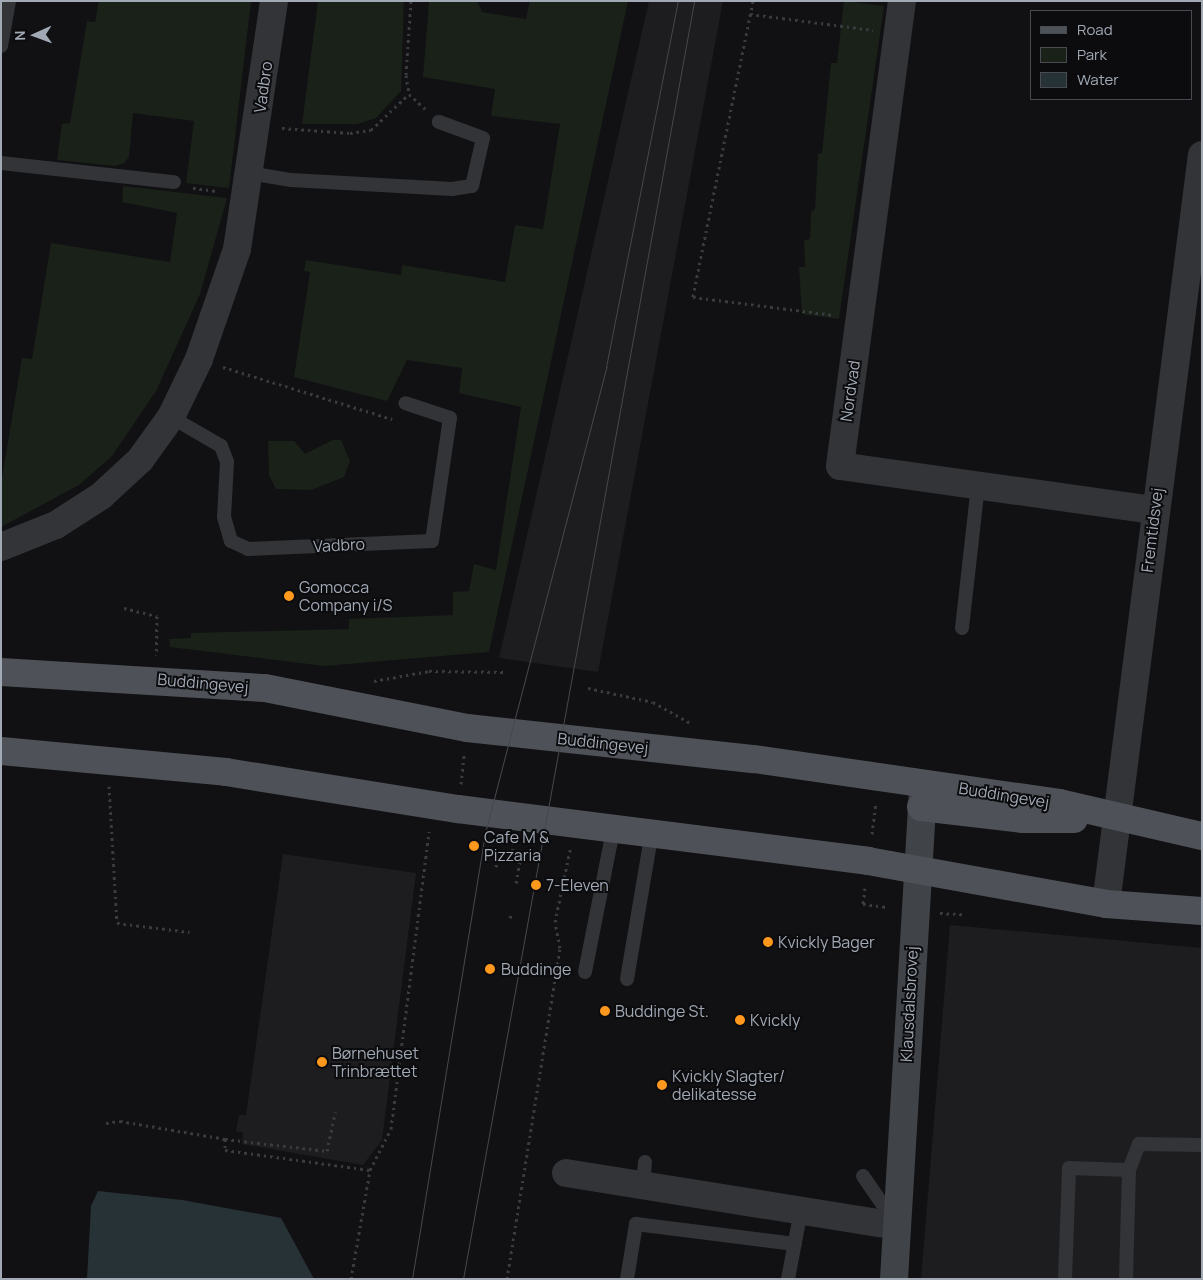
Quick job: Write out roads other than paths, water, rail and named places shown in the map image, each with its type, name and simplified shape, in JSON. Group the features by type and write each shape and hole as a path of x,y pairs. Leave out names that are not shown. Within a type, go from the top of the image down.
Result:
{"main road":[{"name":"Buddingevej","path":"1,672 265,688 467,728 922,794 1059,803 1116,819 1202,836"},
{"path":"1,751 107,758 576,825 613,830 652,831 917,869 1106,904 1202,910"}],"street":[{"name":"Vadbro","path":"1,548 56,525 101,496 140,460 171,417 199,359 237,249 257,126 274,1"},
{"name":"Nordvad","path":"902,1 840,466 1154,510"},
{"name":"Fremtidsvej","path":"1106,904 1154,510 1202,156"},
{"name":"Klausdalsbrovej","path":"894,1279 922,794"},
{"path":"566,1173 644,1174 801,1210 897,1226"}],"lane":[{"path":"1,46 9,1"},
{"path":"248,184 290,180 452,189 472,186 483,138 439,122"},
{"path":"1,163 174,182"},
{"name":"Vadbro","path":"171,417 221,446 227,462 224,517 231,541 248,549 432,541 450,418 405,403"},
{"path":"962,628 978,486"},
{"path":"585,972 613,830"},
{"path":"627,979 652,831"},
{"path":"1126,1279 1129,1170 1139,1144 1202,1145"},
{"path":"1065,1279 1069,1168 1129,1170"},
{"path":"863,1176 897,1226"},
{"path":"788,1279 801,1210"},
{"path":"627,1279 636,1224 795,1244"}],"water":[{"path":"98,1191 182,1200 281,1218 314,1279 87,1279 91,1206"}],"tram line":[{"path":"412,1279 484,837 606,367 678,1"},
{"path":"463,1279 694,1"}],"place":[{"name":"Gomocca Company i/S","path":"289,596"},
{"name":"Cafe M & Pizzaria","path":"474,846"},
{"name":"7-Eleven","path":"536,885"},
{"name":"Kvickly Bager","path":"768,942"},
{"name":"Buddinge","path":"490,969"},
{"name":"Buddinge St.","path":"605,1011"},
{"name":"Kvickly","path":"740,1020"},
{"name":"Børnehuset Trinbrættet","path":"322,1062"},
{"name":"Kvickly Slagter/ delikatesse","path":"662,1085"}]}
